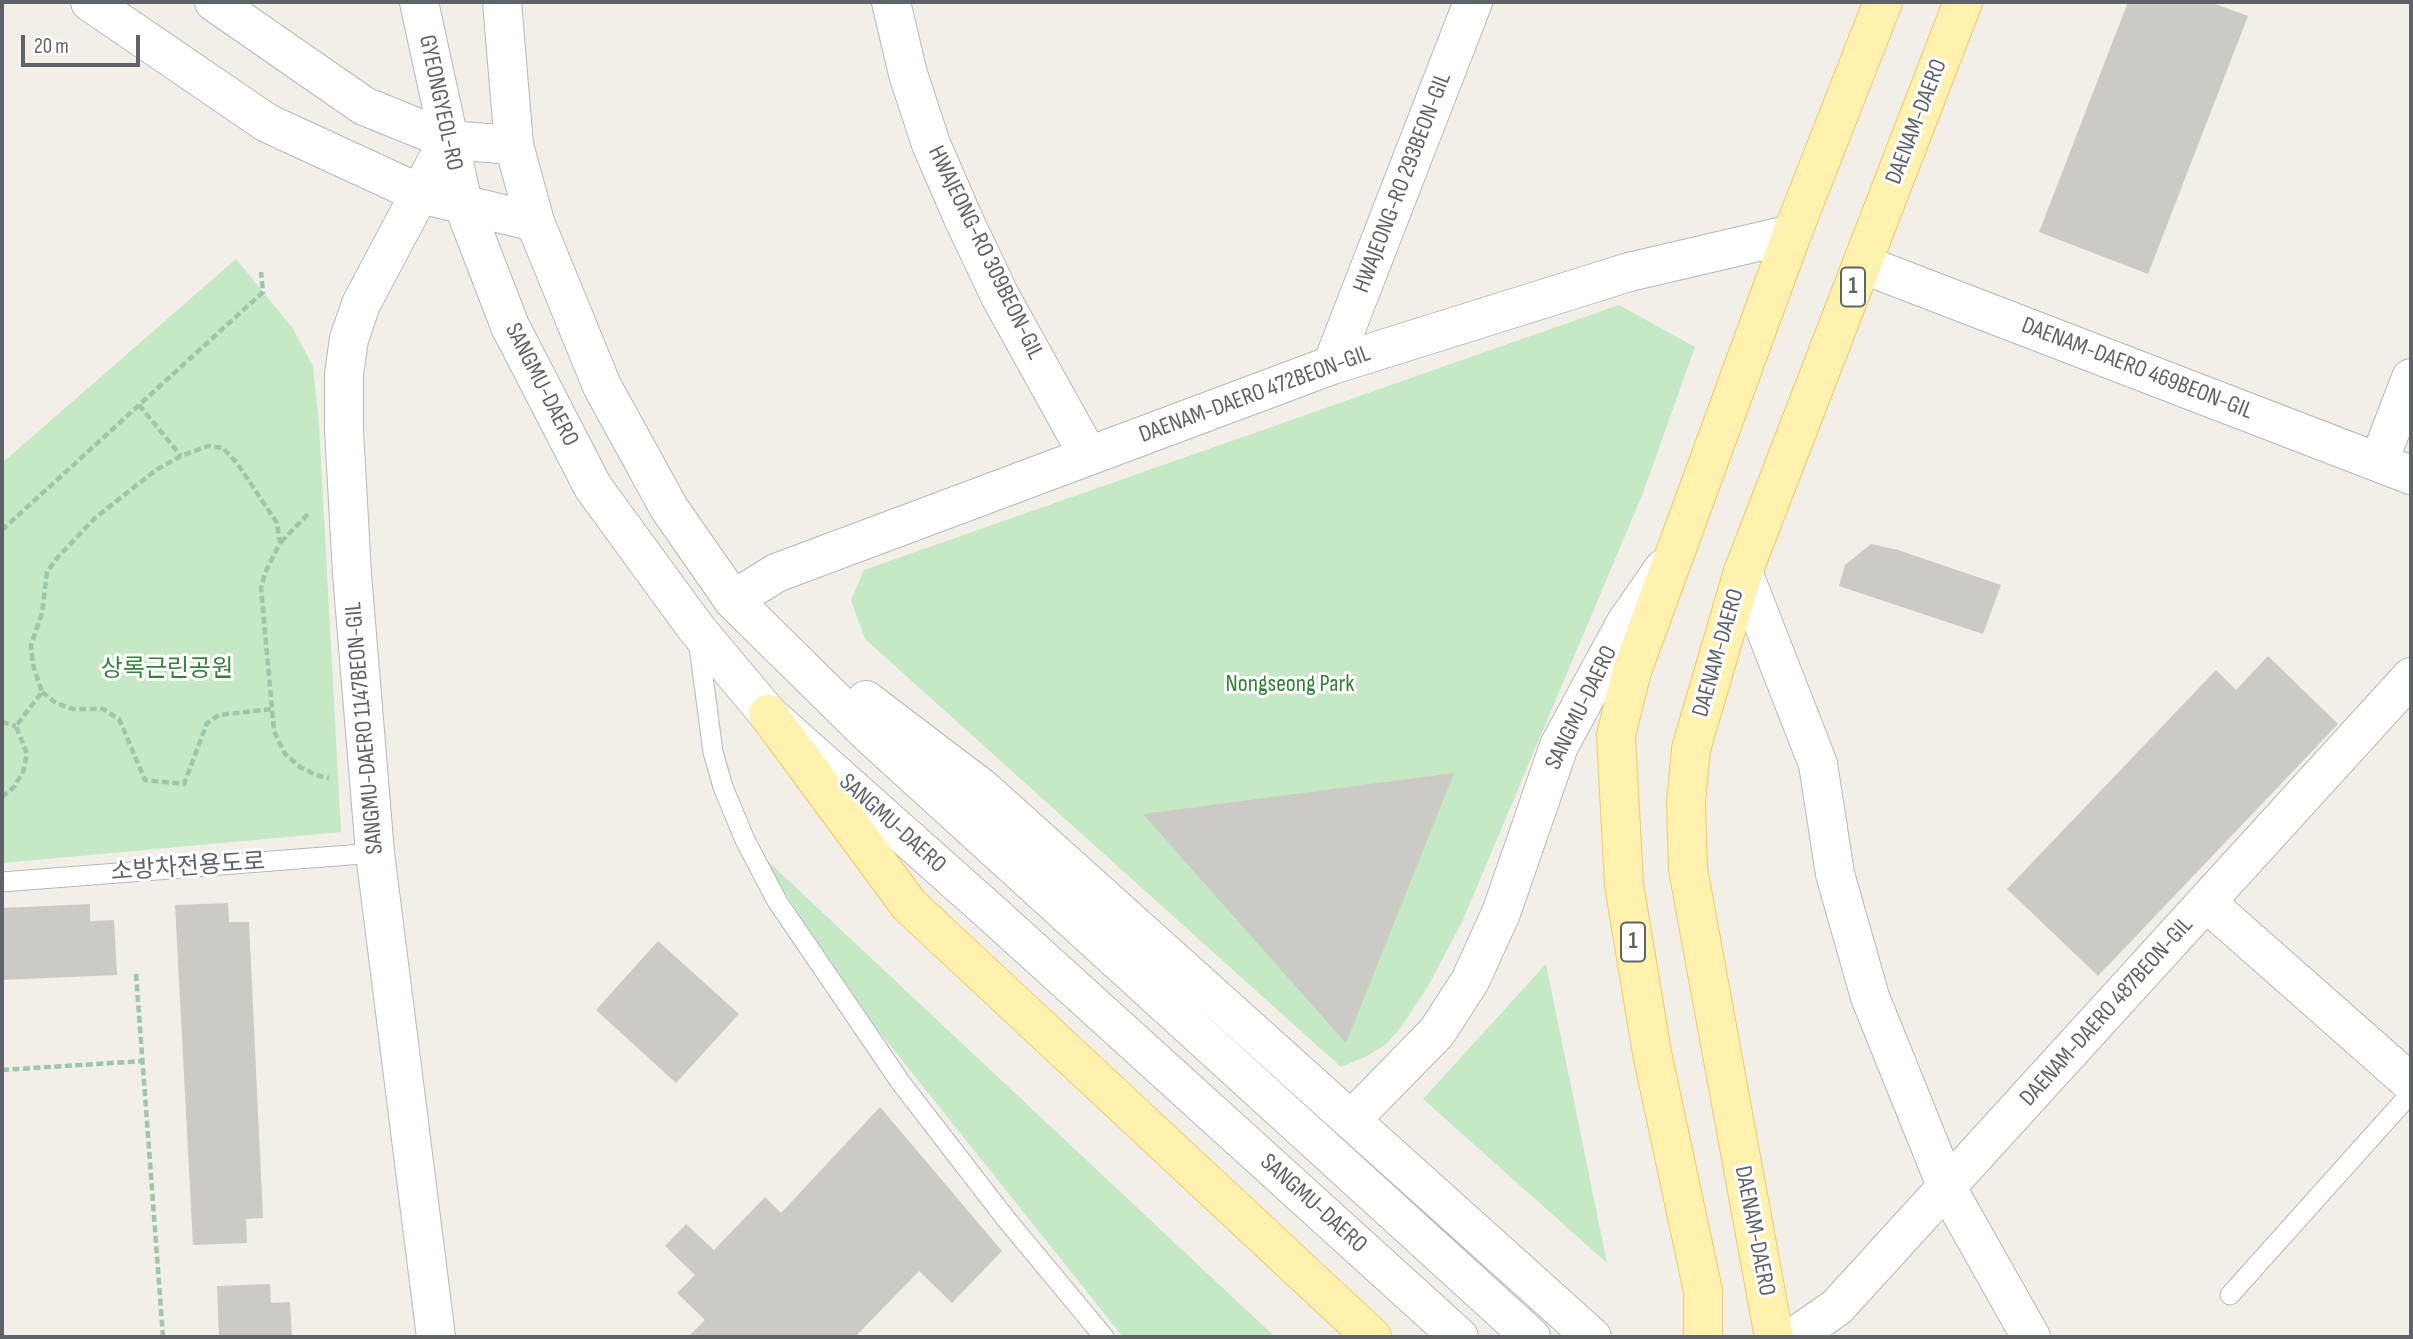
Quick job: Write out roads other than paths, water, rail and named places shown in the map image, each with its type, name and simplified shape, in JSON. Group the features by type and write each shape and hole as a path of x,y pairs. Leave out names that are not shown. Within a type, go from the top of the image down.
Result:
{"main road":[{"name":"1","path":"1703,1337 1703,1291 1652,1053 1624,886 1616,735 1632,671 1676,550 1793,234 1883,2"},
{"name":"DAENAM-DAERO","path":"1774,1337 1688,869 1686,802 1691,749 1743,572 1963,2"},
{"path":"768,714 909,905 1372,1337"}],"street":[{"path":"90,2 267,123 421,194 535,222"},
{"path":"214,2 364,106 448,139 514,145 502,2"},
{"name":"GYEONGYEOL-RO","path":"419,2 463,204"},
{"name":"HWAJEONG-RO 309BEON-GIL","path":"891,2 908,74 931,144 963,218 1000,296 1088,455"},
{"name":"HWAJEONG-RO 293BEON-GIL","path":"1332,365 1473,2"},
{"name":"SANGMU-DAERO 1147BEON-GIL","path":"436,1337 374,853 352,573 344,430 344,374 349,339 361,304 448,139"},
{"name":"SANGMU-DAERO","path":"514,145 535,222 602,386 669,508 733,600 869,734 1531,1337"},
{"name":"SANGMU-DAERO","path":"463,204 510,326 593,486 696,628 768,714 996,916 1459,1337"},
{"name":"DAENAM-DAERO 472BEON-GIL","path":"733,600 776,573 1332,365 1629,272 1793,234"},
{"name":"DAENAM-DAERO 469BEON-GIL","path":"1862,264 2395,468"},
{"path":"2395,468 2411,378"},
{"name":"SANGMU-DAERO","path":"1351,1120 1437,1032 1470,981 1502,913 1559,746 1625,624 1676,550"},
{"path":"1743,572 1818,764 1835,874 1870,997 1947,1188 2031,1337"},
{"name":"SANGMU-DAERO","path":"733,600 983,789 1592,1337"},
{"name":"DAENAM-DAERO 487BEON-GIL","path":"1794,1337 1837,1307 2411,677"},
{"path":"2207,903 2411,1083"}],"lane":[{"path":"696,628 713,752 723,786 745,840 777,901 901,1083 1006,1219 1104,1337"},
{"name":"소방차전용도로","path":"2,883 374,853"},
{"path":"2230,1295 2411,1093"}],"park label":[{"name":"상록근린공원","path":"167,670"},
{"name":"Nongseong Park","path":"1290,685"}]}
